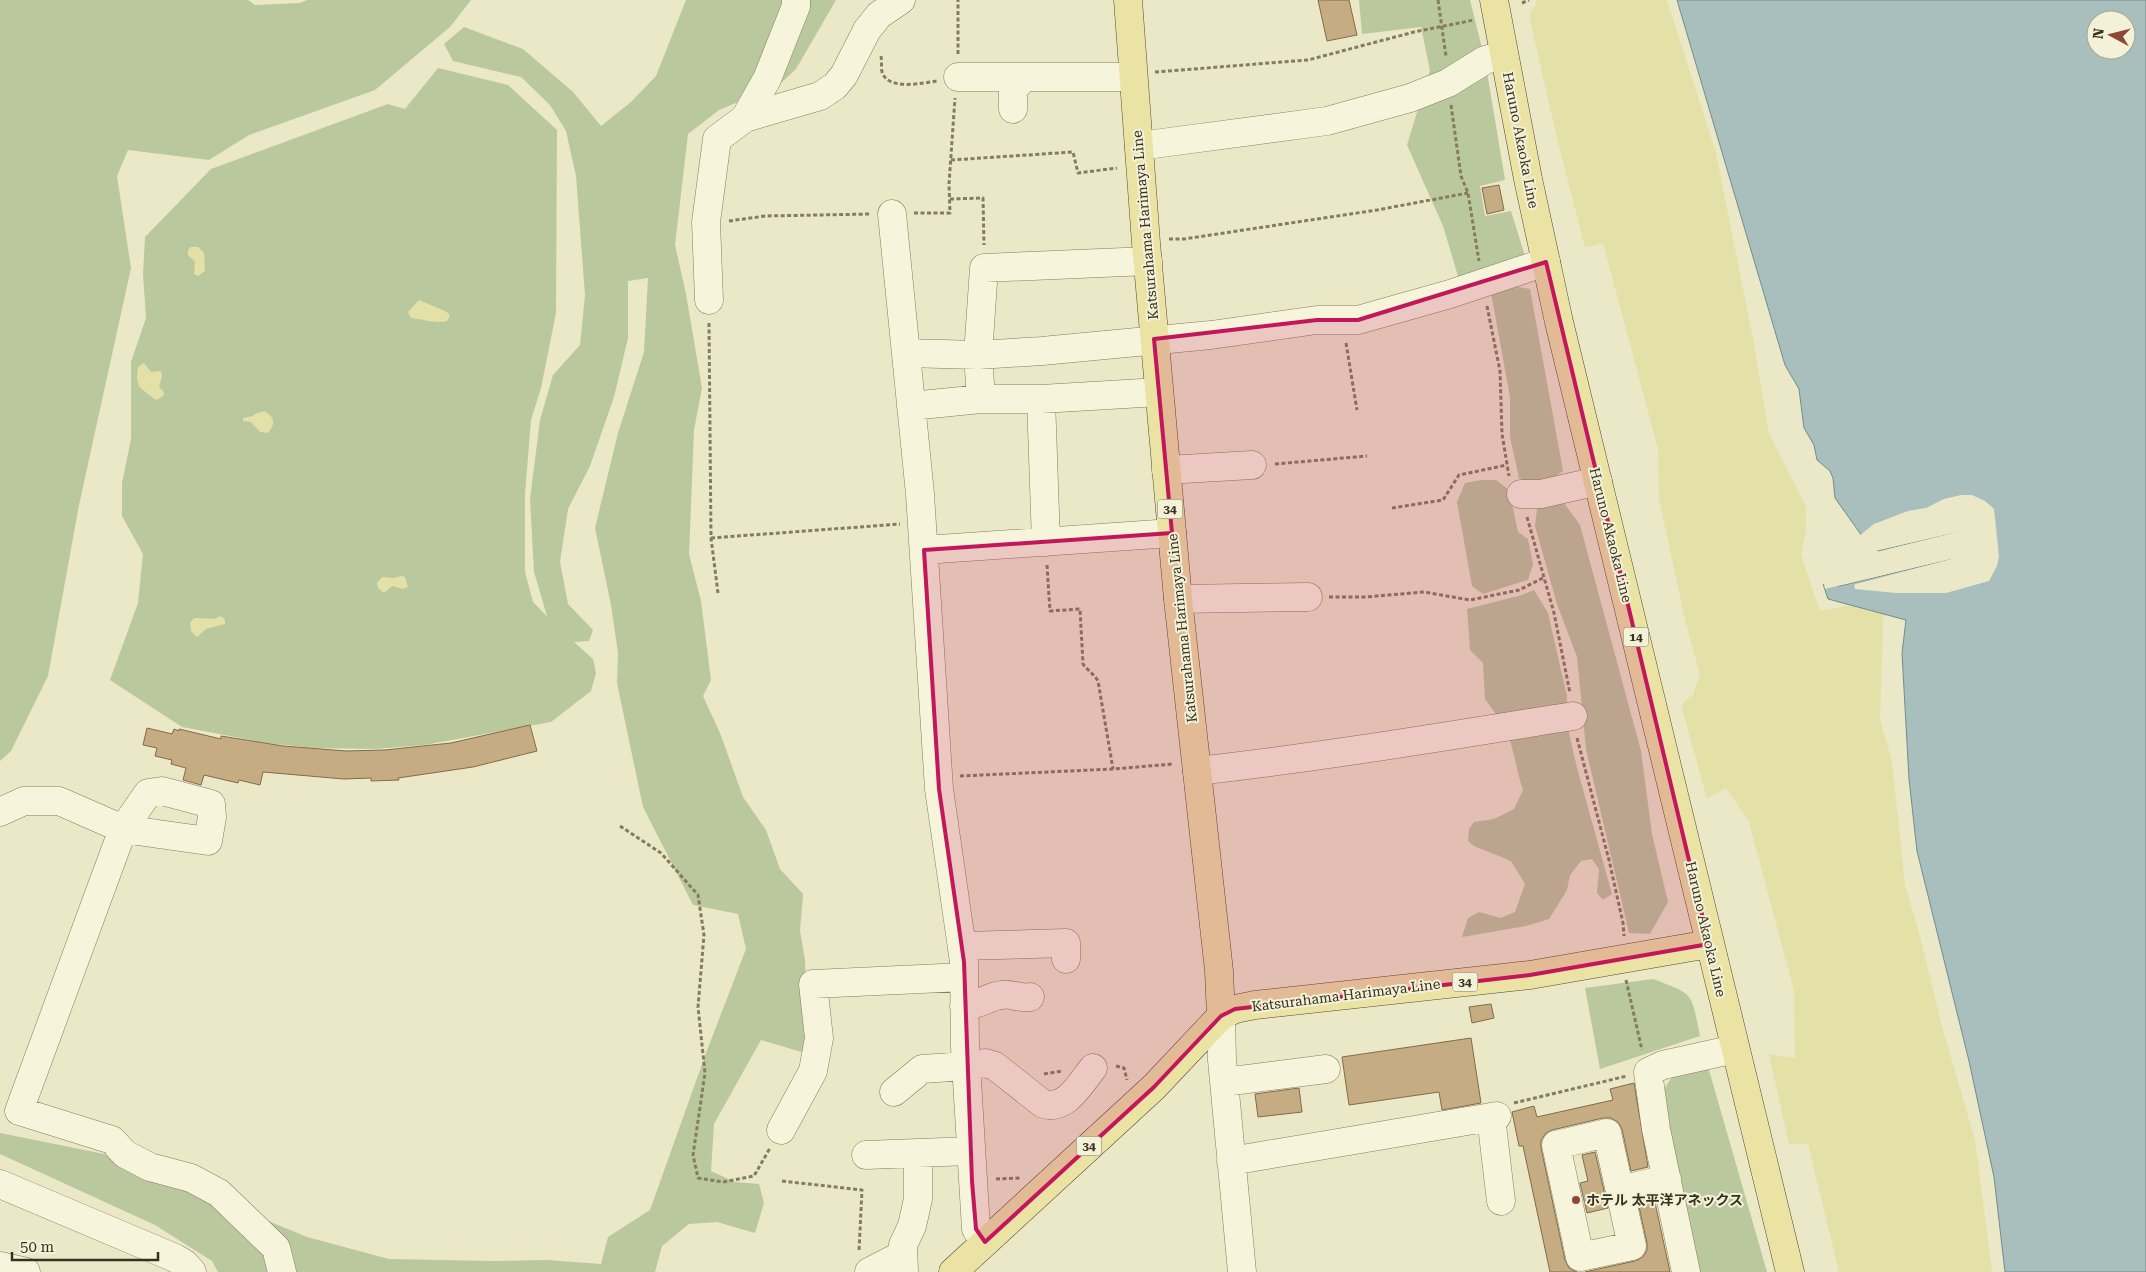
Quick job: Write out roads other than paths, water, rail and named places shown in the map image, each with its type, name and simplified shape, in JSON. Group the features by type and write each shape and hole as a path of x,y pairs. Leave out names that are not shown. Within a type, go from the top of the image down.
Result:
{"main road":[{"name":"Katsurahama Harimaya Line","path":"1128,0 1154,339 1178,599 1219,971 1221,1016"},
{"name":"Haruno Akaoka Line","path":"1494,0 1546,262 1709,944 1790,1272"},
{"name":"Katsurahama Harimaya Line","path":"953,1272 1154,1087 1221,1016 1235,1009 1255,1005 1530,975 1709,944"}],"street":[{"path":"745,118 766,79 796,6 796,0"},
{"path":"709,300 706,222 717,139 745,118 820,96 835,86 844,75 867,30 879,15 901,0"},
{"path":"1139,155 1327,121 1410,98 1448,82 1485,60 1504,54"},
{"path":"958,77 1133,77"},
{"path":"1012,109 1013,90 1024,77"},
{"path":"892,214 922,522 938,777 962,946 970,1151 976,1229 984,1242"},
{"path":"981,399 978,355 984,268 1147,250"},
{"path":"906,353 978,355 1211,335 1317,320 1358,320 1450,294 1546,262"},
{"path":"911,406 981,399 1041,399 1159,392"},
{"path":"1041,399 1046,542"},
{"path":"1166,470 1252,465"},
{"path":"1521,494 1541,494 1598,482"},
{"path":"924,550 1172,533"},
{"path":"1178,599 1308,597"},
{"path":"1197,766 1275,762 1460,735 1573,716"},
{"path":"0,812 24,801 59,801 123,829 19,1111 112,1140 125,1154 150,1167 191,1178 219,1193 276,1248 282,1272"},
{"path":"962,946 1066,943 1066,959"},
{"path":"781,1130 814,1071 819,1038 813,984 964,977"},
{"path":"964,1006 976,1005 1004,994 1030,997"},
{"path":"1221,1016 1224,1082 1242,1272"},
{"path":"1686,1272 1648,1072 1663,1065 1735,1049"},
{"path":"894,1092 922,1069 985,1063 995,1066 1043,1104 1052,1107 1063,1104 1093,1068"},
{"path":"1224,1082 1326,1069"},
{"path":"1231,1161 1494,1117 1501,1201"},
{"path":"866,1155 970,1151"},
{"path":"864,1263 903,1264 903,1245 912,1226 918,1199 918,1154"},
{"path":"1620,1190 1667,1179"},
{"path":"0,1184 175,1258 185,1264 192,1272"},
{"path":"0,1266 26,1272"}],"place":[{"name":"ホテル 太平洋アネックス","path":"1576,1200"}]}
